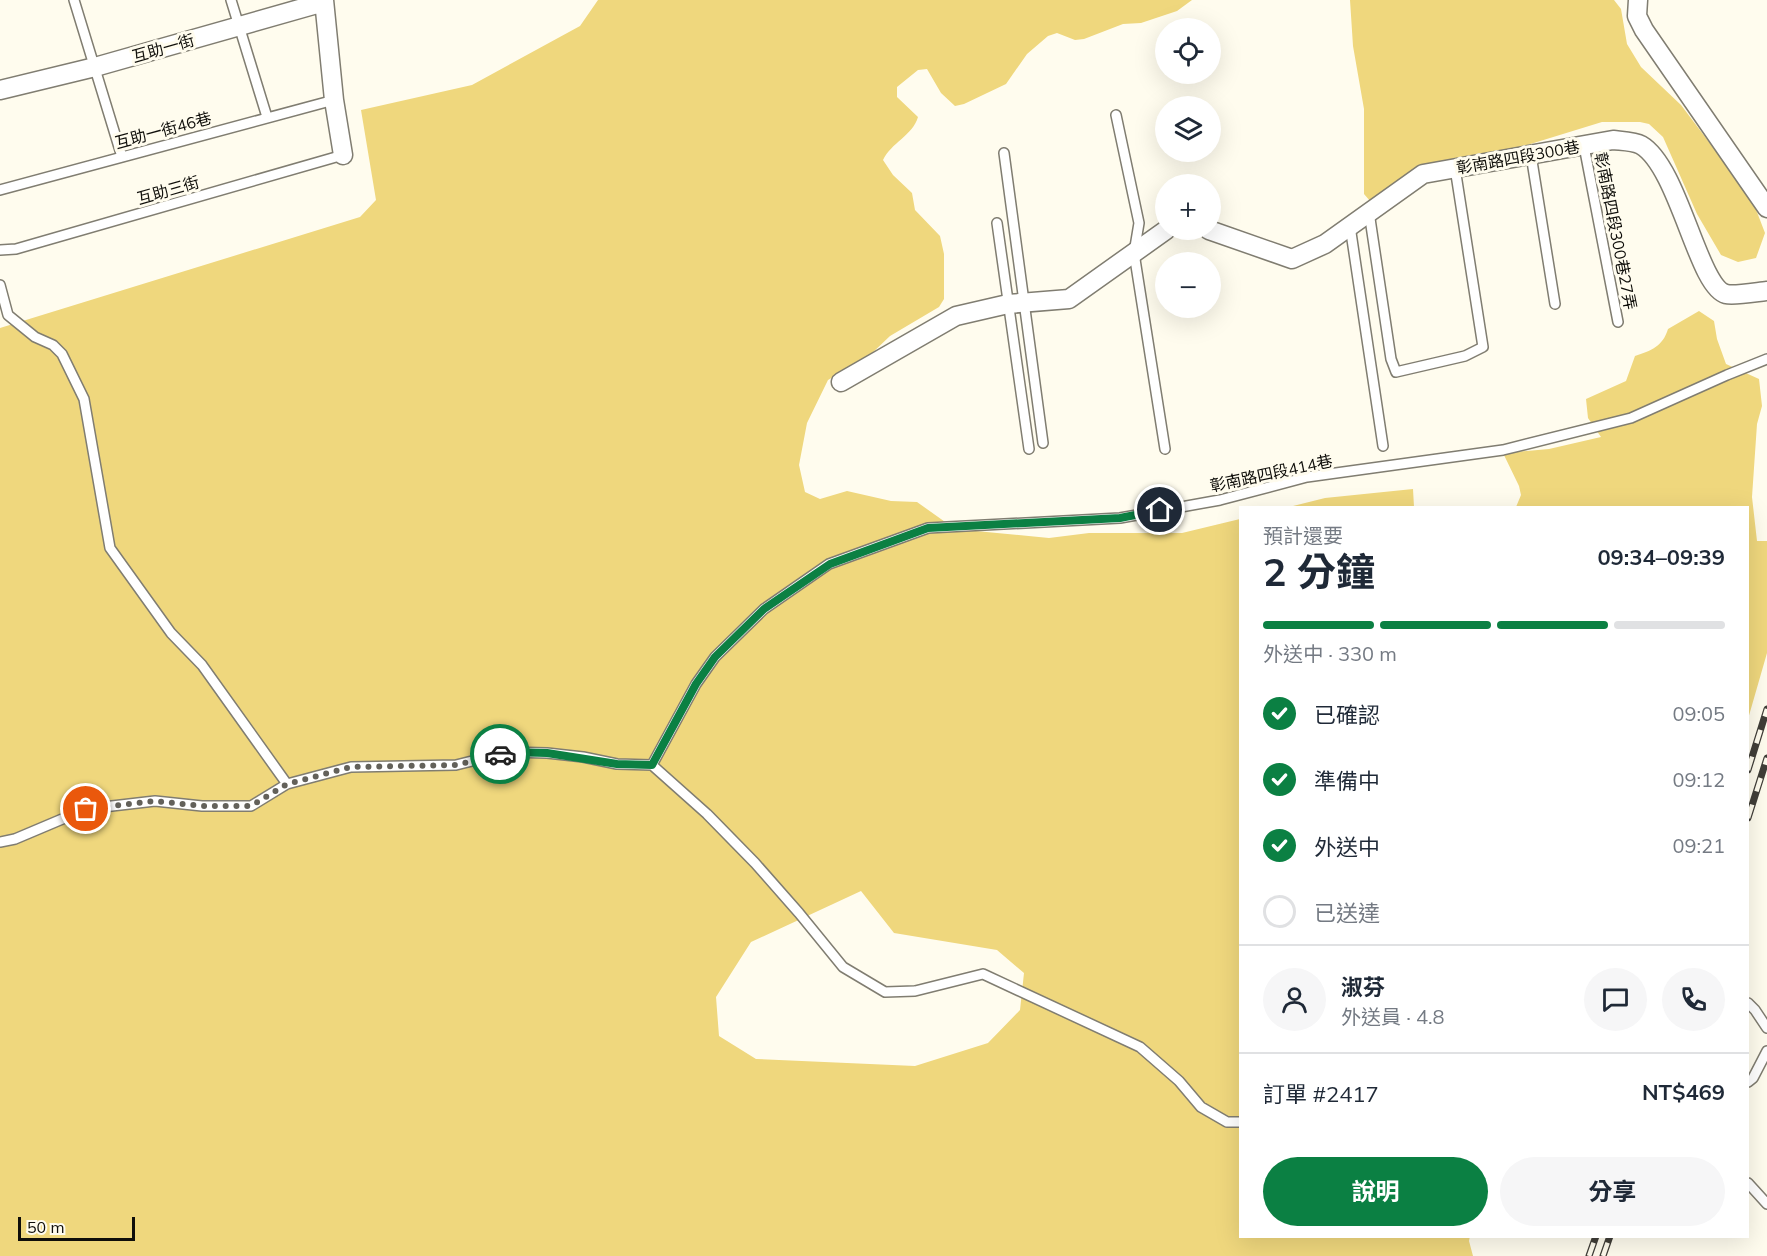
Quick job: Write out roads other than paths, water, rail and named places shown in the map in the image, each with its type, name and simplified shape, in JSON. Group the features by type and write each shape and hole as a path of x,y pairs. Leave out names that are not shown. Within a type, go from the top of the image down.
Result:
{"street":[{"path":"1638,0 1638,16 1644,30 1767,208"},
{"name":"互助一街","path":"0,90 95,67 324,1"},
{"path":"324,1 334,100 343,155"},
{"name":"彰南路四段300巷","path":"1221,234 1292,259 1325,244 1423,174 1614,141 1640,144 1658,161 1676,196 1697,253 1715,288 1726,294 1767,291"},
{"path":"841,382 956,316 1016,302 1069,299 1155,238"}],"lane":[{"path":"74,0 122,157"},
{"path":"231,0 267,117"},
{"name":"互助一街46巷","path":"0,190 334,100"},
{"path":"1116,115 1139,223 1134,253 1165,449"},
{"name":"彰南路四段300巷27弄","path":"1584,146 1618,322"},
{"path":"1004,153 1029,449"},
{"name":"互助三街","path":"0,250 16,249 343,155"},
{"path":"1531,155 1555,303"},
{"path":"1369,212 1391,359 1396,372 1465,356 1483,347 1455,168"},
{"path":"996,222 1016,302 1043,443"},
{"path":"1350,226 1383,446"},
{"path":"0,285 8,315 35,337 53,345 62,354 84,399 110,548 171,633 202,666 287,784"},
{"name":"彰南路四段414巷","path":"652,765 696,684 715,657 764,609 830,564 917,532 928,528 1120,518 1220,500 1307,477 1503,450 1631,418 1767,359"},
{"path":"0,842 15,839 86,809 155,801 202,806 251,806 287,784 351,767 456,765 508,752 547,753 617,764 652,765 707,814 755,863 843,967 885,992 915,991 983,974 1140,1047 1179,1081 1201,1107 1227,1122 1239,1122"},
{"path":"1749,1004 1767,1028"},
{"path":"1749,1081 1767,1051"},
{"path":"1749,1184 1767,1204"}],"railway":[{"path":"1749,767 1767,709"},
{"path":"1749,815 1767,758"},
{"path":"1589,1256 1595,1238"},
{"path":"1603,1256 1609,1238"}]}
